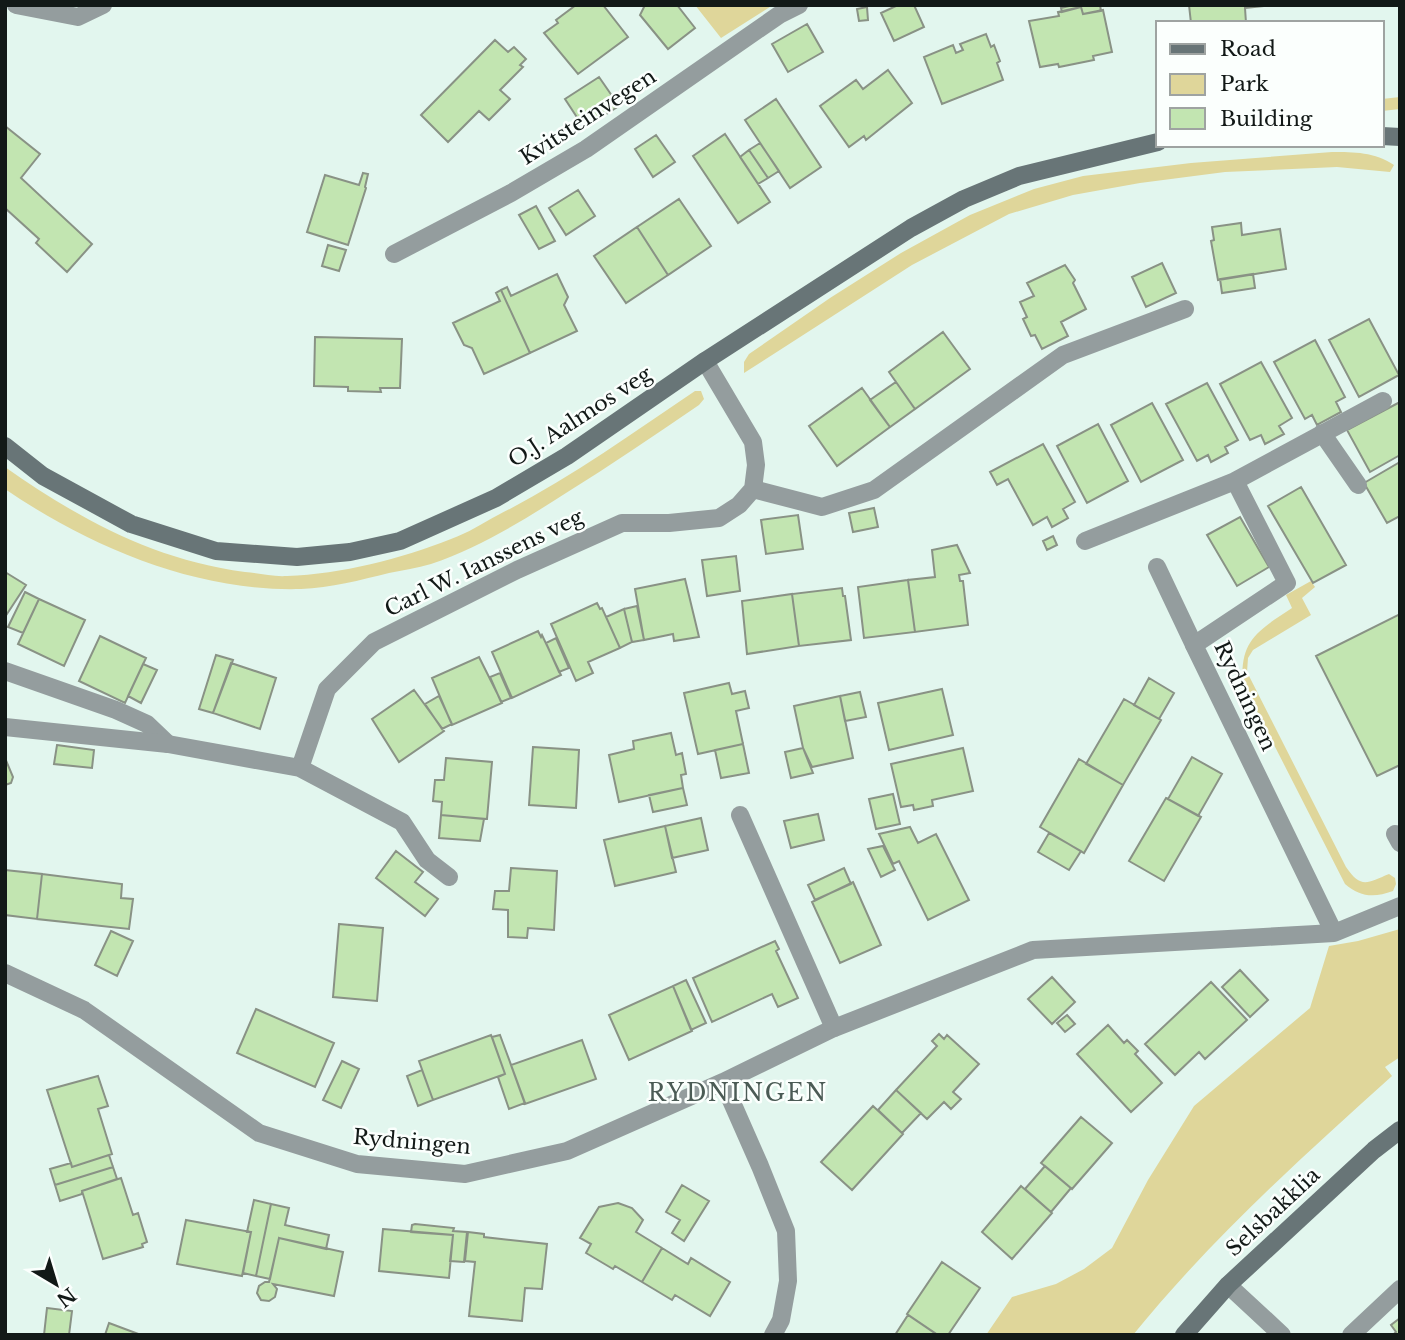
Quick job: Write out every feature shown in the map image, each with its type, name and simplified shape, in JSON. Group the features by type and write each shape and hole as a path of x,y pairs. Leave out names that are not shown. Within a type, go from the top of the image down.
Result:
{"street":[{"path":"16,5 78,16 103,5"},
{"name":"Kvitsteinvegen","path":"394,254 511,193 586,149 779,15 799,5"},
{"name":"O.J. Aalmos veg","path":"5,446 43,476 131,524 216,551 297,557 349,552 400,541 496,498 567,456 705,361 911,228 964,199 1019,176 1156,142"},
{"path":"705,361 753,442 756,465 752,489 822,507 874,490 1063,355 1185,309"},
{"path":"1085,541 1234,481 1382,401"},
{"path":"1322,433 1358,485"},
{"name":"Rydningen","path":"1234,481 1287,583 1194,645 1334,933"},
{"name":"Carl W. Ianssens veg","path":"300,768 327,689 374,642 517,570 622,523 669,523 719,518 739,505 752,489"},
{"path":"1157,567 1194,645"},
{"path":"5,671 116,710 147,724 168,744"},
{"path":"5,727 168,744 300,768 402,822 426,860 449,877"},
{"path":"740,815 834,1028"},
{"name":"Rydningen","path":"5,973 84,1010 259,1133 357,1164 465,1174 567,1151 723,1082 834,1028 1033,950 1334,933 1400,906"},
{"path":"723,1082 786,1231 788,1281 781,1320 773,1335"},
{"name":"Selsbakklia","path":"1184,1335 1228,1284 1374,1150 1400,1130"},
{"path":"1228,1284 1282,1335"},
{"path":"1351,1335 1400,1289"}],"green space":[{"path":"695,5 773,5 721,38"},
{"path":"1400,97 1400,109 1384,111 1384,99"},
{"path":"1332,152 1372,155 1394,165 1390,172 1337,167 1225,172 1073,195 1009,214 912,265 744,373 744,362 749,354 830,298 901,253 970,215 1034,189 1083,176 1191,163"},
{"path":"695,391 701,391 704,399 699,405 583,482 484,542 431,564 323,587 262,588 222,583 184,574 146,562 72,530 5,489 5,467 89,520 149,547 180,558 245,572 276,576 308,575 391,559 463,534 574,472"},
{"path":"1311,581 1315,587 1302,598 1311,615 1253,650 1248,658 1247,672 1346,867 1356,879 1365,882 1389,874 1395,878 1396,884 1393,891 1386,893 1362,894 1345,884 1243,684 1244,657 1248,646 1261,630 1292,608 1286,595"},
{"path":"1400,929 1400,1057 1385,1067 1392,1076 1290,1169 1225,1233 1133,1335 986,1335 1012,1297 1056,1284 1084,1269 1112,1248 1148,1180 1194,1106 1310,1008 1329,946"}],"building":[{"path":"576,5 603,5 628,37 578,74 544,33"},
{"path":"645,5 677,5 695,28 668,49 640,15"},
{"path":"898,5 914,5 924,27 894,41 881,13"},
{"path":"1073,5 1100,5 1101,11 1083,14 1081,7 1062,12 1061,8"},
{"path":"1189,5 1263,5 1245,8 1246,21 1191,21"},
{"path":"867,7 868,20 859,21 857,9"},
{"path":"1081,7 1083,14 1103,10 1112,52 1093,56 1094,60 1059,67 1058,64 1040,67 1029,21 1059,16 1058,12"},
{"path":"807,24 823,52 788,72 772,44"},
{"path":"986,34 1000,61 997,63 1003,80 942,104 924,57 953,45 956,53 963,50 960,44"},
{"path":"495,40 508,52 514,47 526,59 520,65 523,67 500,90 510,99 489,120 479,111 448,142 421,115"},
{"path":"888,70 912,103 866,140 864,136 849,147 820,106 856,80 863,89"},
{"path":"599,77 619,106 584,128 565,99"},
{"path":"776,99 821,167 790,188 745,120"},
{"path":"5,126 40,154 21,178 92,244 67,272 36,243 39,239 5,208"},
{"path":"725,134 770,202 738,223 693,156"},
{"path":"656,135 675,162 653,177 635,149"},
{"path":"760,143 779,171 768,178 749,150"},
{"path":"749,150 768,178 758,184 740,157"},
{"path":"363,173 368,174 366,188 348,245 307,232 325,175 359,185"},
{"path":"578,190 595,216 566,235 549,208"},
{"path":"679,199 711,246 668,275 637,227"},
{"path":"536,206 555,241 539,249 519,215"},
{"path":"1241,223 1242,235 1280,229 1286,269 1218,280 1211,241 1214,240 1212,227"},
{"path":"637,227 668,275 626,303 594,256"},
{"path":"328,245 346,250 339,271 322,266"},
{"path":"1162,263 1176,293 1146,307 1132,277"},
{"path":"1065,265 1075,280 1073,283 1086,309 1061,322 1068,336 1042,349 1035,335 1031,336 1023,319 1027,317 1020,302 1034,296 1027,283"},
{"path":"557,274 568,297 564,305 577,331 530,353 501,290 507,287 511,296"},
{"path":"1253,274 1255,288 1222,293 1220,279"},
{"path":"501,290 530,353 484,374 472,348 464,345 453,323 500,301 496,293"},
{"path":"1369,319 1399,375 1359,397 1329,340"},
{"path":"943,332 970,369 915,409 889,372"},
{"path":"315,337 402,339 400,388 380,388 381,392 314,386"},
{"path":"1315,340 1345,397 1336,402 1341,412 1317,425 1312,415 1305,419 1274,362"},
{"path":"1261,362 1292,418 1279,426 1284,434 1265,444 1261,435 1250,440 1220,384"},
{"path":"896,382 915,409 890,427 870,400"},
{"path":"1207,383 1238,440 1225,447 1228,453 1211,462 1208,455 1197,461 1166,404"},
{"path":"862,388 890,427 837,466 809,426"},
{"path":"1400,402 1400,455 1370,472 1347,430"},
{"path":"1152,403 1183,460 1141,482 1111,425"},
{"path":"1098,424 1128,481 1087,503 1057,446"},
{"path":"1043,444 1075,502 1063,509 1068,518 1052,527 1047,517 1033,525 1008,479 997,485 990,472"},
{"path":"1400,462 1400,516 1387,523 1364,483"},
{"path":"1301,487 1346,565 1313,583 1268,506"},
{"path":"874,508 878,527 853,532 849,513"},
{"path":"798,515 803,549 766,554 761,520"},
{"path":"1240,517 1269,567 1237,586 1207,535"},
{"path":"1053,536 1057,545 1047,550 1043,541"},
{"path":"957,545 970,573 959,575 960,581 963,581 968,625 915,632 908,580 935,577 932,550"},
{"path":"736,556 740,591 707,596 702,560"},
{"path":"5,572 26,585 5,617"},
{"path":"685,579 699,637 674,641 673,634 644,640 635,589"},
{"path":"908,580 915,632 864,638 858,587"},
{"path":"842,588 851,640 799,646 792,594"},
{"path":"25,592 39,599 23,633 8,627"},
{"path":"792,594 799,646 747,654 742,601"},
{"path":"39,599 85,620 64,666 18,644"},
{"path":"597,603 600,609 602,608 620,648 588,662 593,673 576,681 551,624"},
{"path":"637,606 644,640 632,642 624,609"},
{"path":"624,609 632,642 620,648 606,617"},
{"path":"1400,614 1400,765 1377,776 1316,656"},
{"path":"538,631 561,675 512,698 492,652"},
{"path":"100,636 146,658 125,703 79,681"},
{"path":"556,638 569,668 559,672 546,643"},
{"path":"216,655 233,660 213,713 199,709"},
{"path":"479,657 502,703 452,725 432,678"},
{"path":"231,663 276,678 260,729 213,713"},
{"path":"143,664 157,670 141,703 128,696"},
{"path":"500,673 511,698 501,702 490,677"},
{"path":"1149,678 1174,693 1159,719 1134,705"},
{"path":"729,683 732,694 745,691 749,708 736,711 743,744 698,754 684,693"},
{"path":"942,689 953,735 889,750 878,703"},
{"path":"414,690 444,731 399,762 372,719"},
{"path":"860,692 866,717 845,721 840,696"},
{"path":"439,696 452,724 442,729 425,704"},
{"path":"840,696 853,758 812,767 803,748 794,706"},
{"path":"1124,699 1161,720 1123,785 1086,764"},
{"path":"671,733 676,755 682,753 686,774 681,775 683,788 619,802 609,755 634,749 633,741"},
{"path":"743,744 749,773 721,778 715,750"},
{"path":"57,745 94,750 92,768 54,764"},
{"path":"533,747 579,750 576,808 529,805"},
{"path":"803,748 813,773 791,778 785,752"},
{"path":"963,748 973,791 932,800 933,806 914,810 913,805 901,807 891,764"},
{"path":"1192,757 1222,774 1198,816 1168,799"},
{"path":"5,758 13,777 11,783 5,785"},
{"path":"446,758 492,762 487,819 441,815 442,802 433,801 435,780 444,780"},
{"path":"1079,759 1123,785 1084,853 1040,827"},
{"path":"683,788 687,805 653,812 649,795"},
{"path":"893,794 900,824 876,829 869,799"},
{"path":"1166,798 1201,817 1164,881 1129,861"},
{"path":"818,814 824,840 791,848 784,821"},
{"path":"441,815 484,819 480,841 439,838"},
{"path":"701,818 708,850 672,858 665,826"},
{"path":"665,826 676,872 615,886 604,840"},
{"path":"910,827 918,843 936,834 969,900 928,920 899,861 893,864 879,834"},
{"path":"1049,833 1081,851 1069,870 1038,852"},
{"path":"883,846 895,870 881,877 868,849"},
{"path":"396,851 423,872 415,882 438,899 425,916 376,878"},
{"path":"511,868 557,871 554,930 528,928 527,938 508,937 508,910 493,909 495,891 509,891"},
{"path":"844,868 851,884 815,900 808,885"},
{"path":"5,870 42,874 37,919 5,915"},
{"path":"42,874 122,884 121,898 133,899 129,929 37,919"},
{"path":"853,882 881,945 840,963 812,902"},
{"path":"339,924 383,928 377,1001 333,997"},
{"path":"111,931 133,941 117,976 95,965"},
{"path":"775,941 779,949 776,951 798,998 778,1007 772,994 712,1022 693,978"},
{"path":"1240,970 1268,1000 1250,1017 1222,987"},
{"path":"1052,977 1075,1002 1052,1024 1028,999"},
{"path":"686,980 706,1023 691,1030 673,986"},
{"path":"1211,982 1247,1020 1205,1059 1199,1052 1175,1075 1145,1044"},
{"path":"673,986 692,1031 629,1060 609,1015"},
{"path":"256,1009 334,1043 315,1087 237,1053"},
{"path":"1067,1015 1075,1024 1065,1032 1057,1023"},
{"path":"1108,1025 1124,1043 1127,1040 1138,1051 1135,1054 1162,1083 1131,1112 1077,1054"},
{"path":"939,1034 944,1039 947,1035 979,1064 953,1092 961,1099 951,1109 944,1102 927,1119 896,1090 937,1046 932,1041"},
{"path":"491,1035 505,1074 433,1100 419,1061"},
{"path":"500,1035 525,1103 509,1109 498,1077 505,1074 492,1037"},
{"path":"582,1040 596,1079 525,1104 511,1065"},
{"path":"342,1061 359,1069 341,1108 323,1100"},
{"path":"422,1070 433,1100 418,1106 407,1076"},
{"path":"98,1076 108,1106 98,1109 112,1154 72,1167 47,1090"},
{"path":"896,1090 921,1113 902,1133 878,1110"},
{"path":"873,1106 903,1134 852,1190 821,1162"},
{"path":"1081,1117 1112,1143 1072,1189 1041,1163"},
{"path":"109,1155 113,1167 55,1185 50,1169 71,1163 72,1167"},
{"path":"1045,1166 1071,1188 1051,1212 1025,1189"},
{"path":"113,1167 117,1179 60,1201 55,1185"},
{"path":"121,1178 133,1215 138,1213 147,1242 142,1244 143,1247 103,1259 82,1191"},
{"path":"682,1185 709,1201 684,1241 672,1233 680,1220 666,1212"},
{"path":"1021,1186 1052,1213 1012,1259 982,1232"},
{"path":"254,1200 271,1204 256,1276 243,1273 251,1232 247,1232"},
{"path":"618,1203 632,1208 643,1220 636,1232 662,1248 642,1282 586,1253 591,1244 580,1238 599,1207"},
{"path":"271,1204 289,1208 285,1225 329,1235 326,1249 279,1238 270,1279 256,1276"},
{"path":"186,1220 251,1232 242,1276 177,1264"},
{"path":"412,1225 467,1232 464,1262 450,1261 453,1235 411,1232"},
{"path":"383,1229 453,1235 449,1278 379,1271"},
{"path":"468,1232 484,1234 484,1237 547,1244 542,1289 525,1288 522,1321 469,1316 475,1262 465,1261"},
{"path":"279,1238 343,1252 334,1296 273,1284 277,1289 275,1297 269,1301 261,1300 257,1293 259,1286 269,1282"},
{"path":"662,1248 688,1264 691,1258 730,1282 710,1316 675,1295 672,1300 642,1282"},
{"path":"942,1262 980,1288 948,1335 938,1335 907,1314"},
{"path":"47,1308 72,1311 69,1335 44,1335"},
{"path":"908,1315 936,1334 895,1335"},
{"path":"1400,1318 1400,1335 1393,1335 1396,1332 1391,1325"},
{"path":"109,1323 141,1335 105,1335"}],"district":[{"name":"RYDNINGEN","path":"738,1093"}]}
